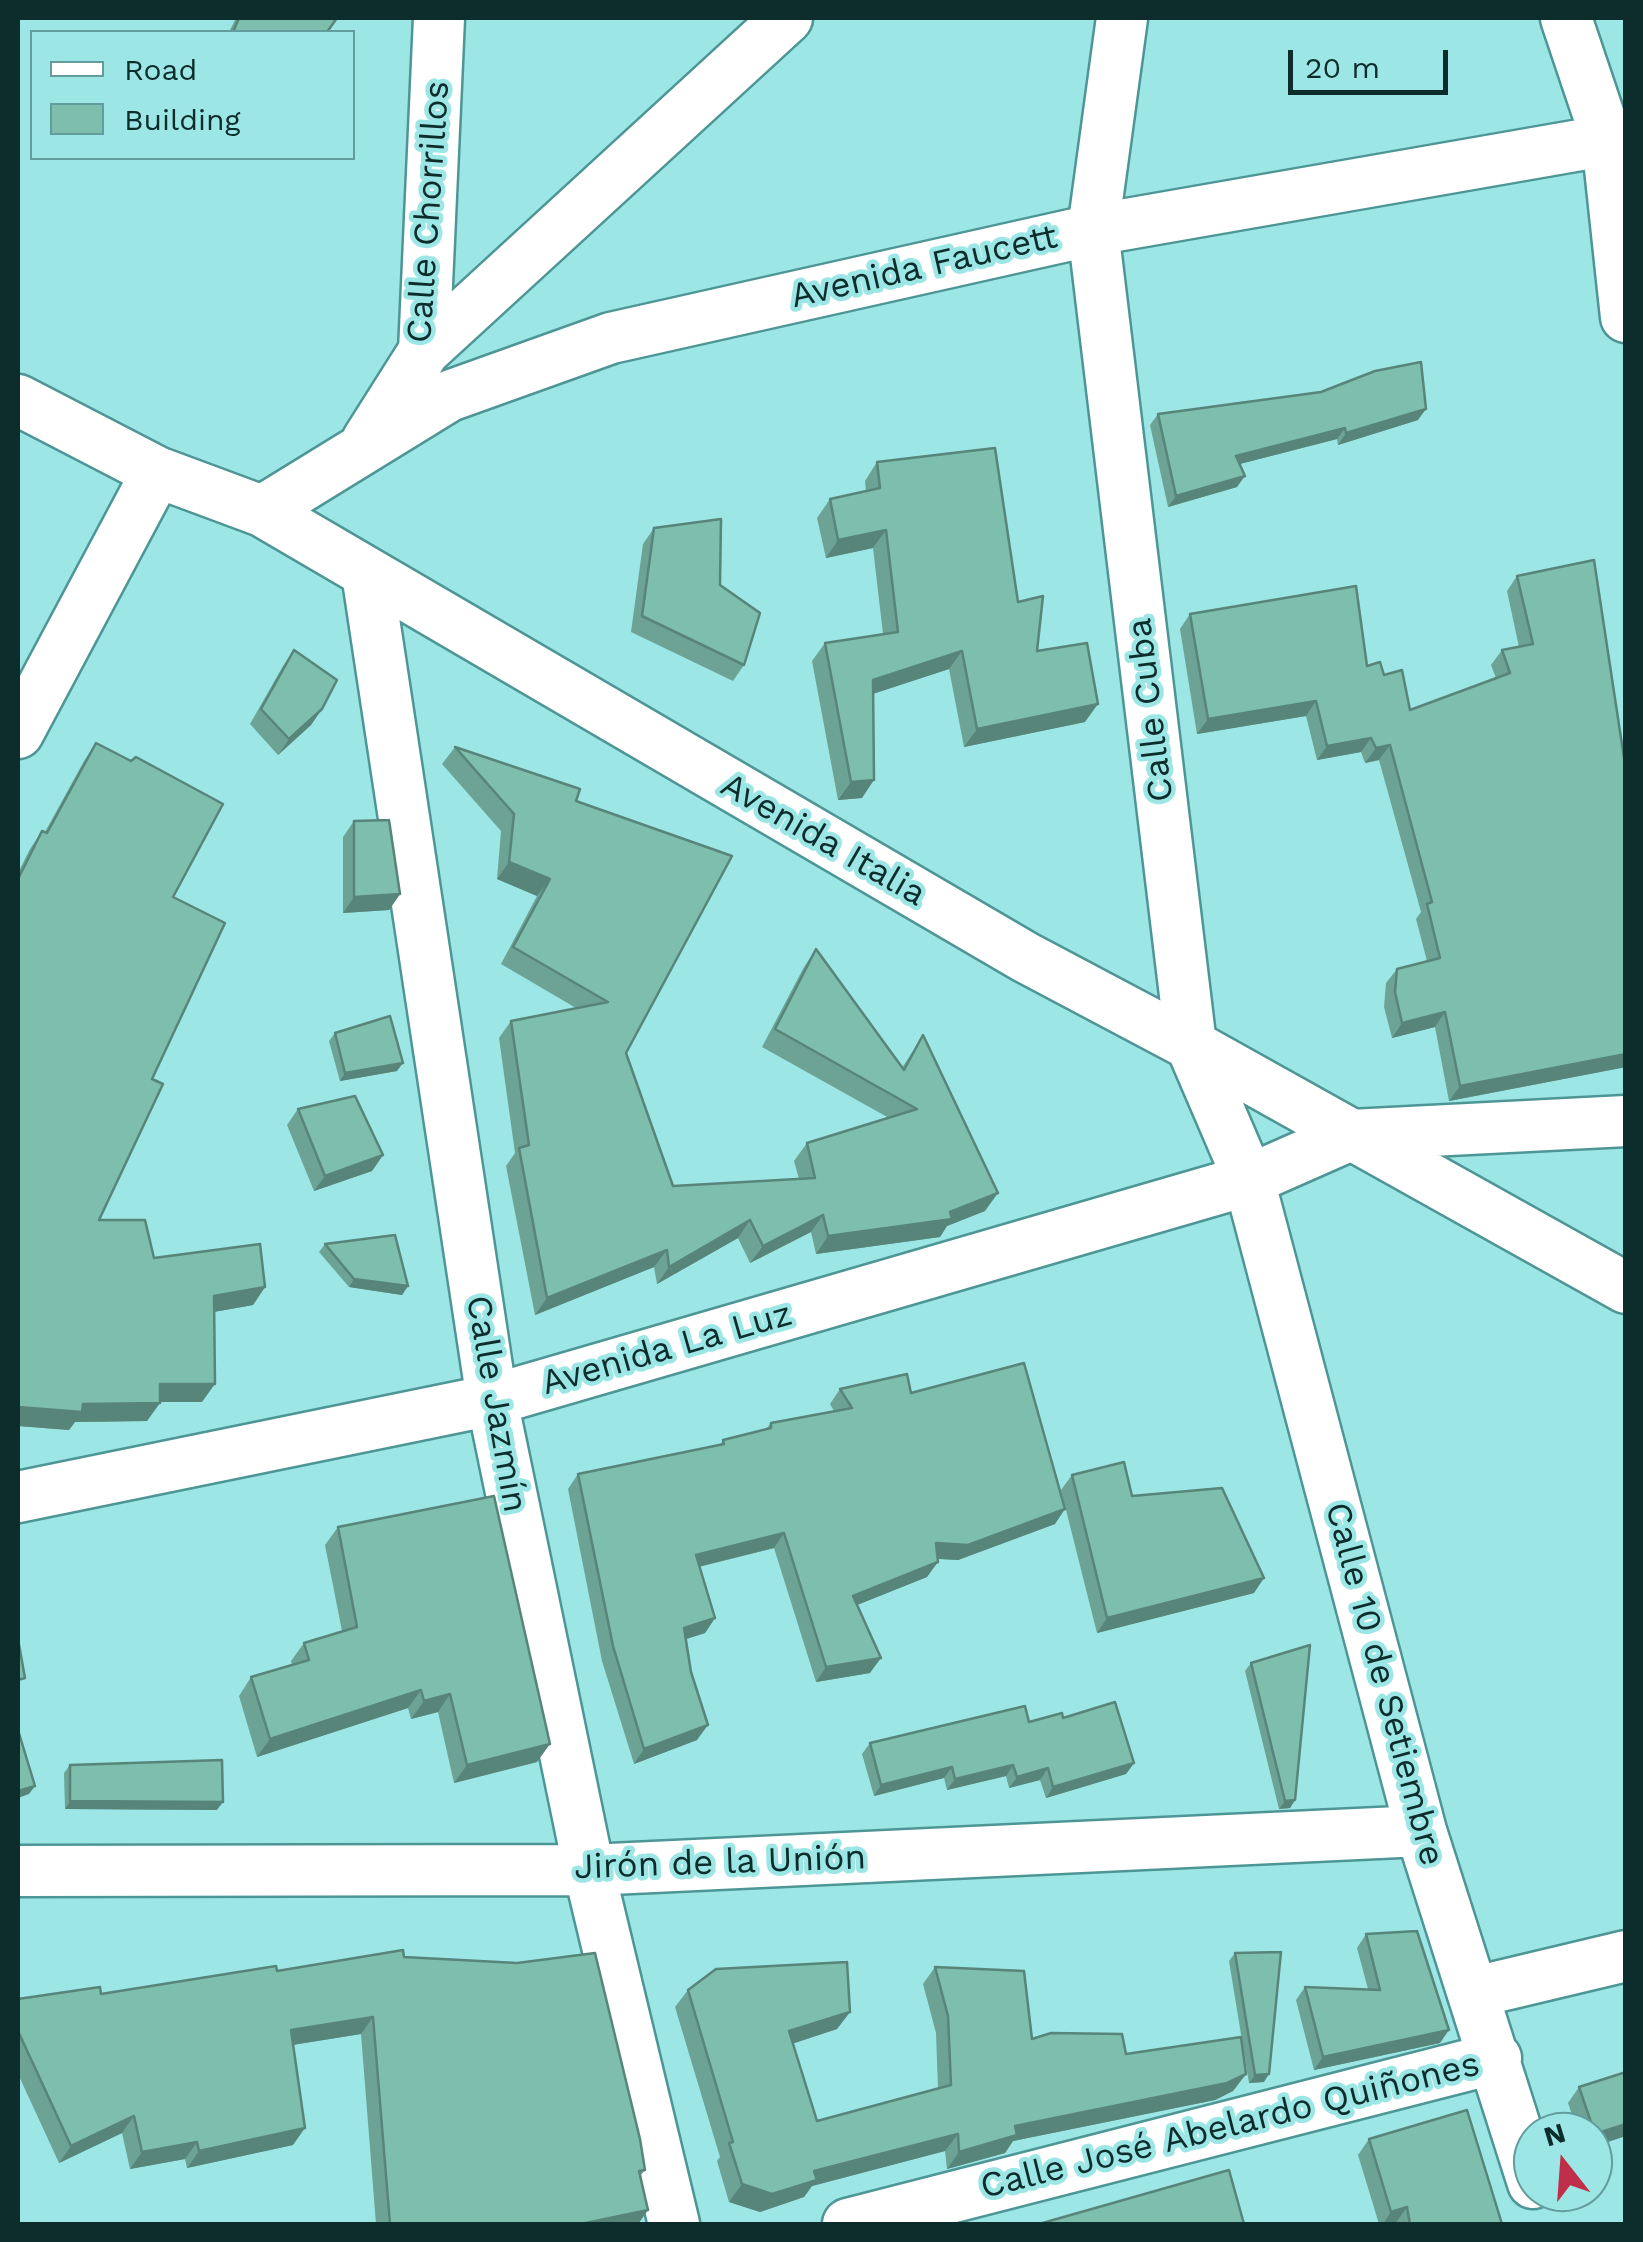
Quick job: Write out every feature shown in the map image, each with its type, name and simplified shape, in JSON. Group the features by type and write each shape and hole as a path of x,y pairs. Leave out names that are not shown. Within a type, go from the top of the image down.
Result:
{"street":[{"name":"Calle Chorrillos","path":"362,450 424,351 439,18"},
{"path":"424,351 786,18"},
{"name":"Calle Cuba","path":"1122,18 1093,230 1192,1045 1249,1180"},
{"path":"1566,18 1616,138 1626,317"},
{"name":"Avenida Faucett","path":"262,511 449,396 611,338 1093,230 1616,138"},
{"name":"Avenida Italia","path":"18,400 157,472 262,511 1025,958 1192,1045 1626,1288"},
{"path":"18,733 157,472"},
{"name":"Calle Jazmín","path":"367,573 492,1400 589,1870 674,2224"},
{"path":"1351,1134 1626,1121"},
{"name":"Avenida La Luz","path":"18,1497 492,1400 1249,1180 1351,1134"},
{"name":"Calle 10 de Setiembre","path":"1249,1180 1421,1831 1513,2115"},
{"name":"Jirón de la Unión","path":"18,1871 589,1870 1421,1831"},
{"path":"1475,1992 1626,1956"},
{"name":"Calle José Abelardo Quiñones","path":"848,2224 1496,2058"}],"building":[{"path":"239,18 337,18 328,30 234,30"},
{"path":"1421,362 1426,409 1346,433 1345,428 1236,456 1245,476 1176,496 1158,414 1321,392 1375,371"},
{"path":"995,448 1018,602 1043,596 1037,651 1087,643 1098,704 977,729 962,651 873,680 874,780 851,782 825,643 898,632 886,530 838,540 830,499 880,488 877,462"},
{"path":"721,519 720,585 760,613 744,665 642,616 654,528"},
{"path":"1594,560 1626,771 1626,1054 1460,1086 1445,1012 1402,1023 1395,992 1397,969 1440,958 1427,904 1432,902 1390,745 1376,748 1371,738 1327,746 1316,701 1208,719 1190,614 1356,586 1367,666 1380,662 1384,675 1402,670 1410,710 1510,673 1502,650 1533,644 1517,576"},
{"path":"294,650 337,680 322,709 289,739 261,709"},
{"path":"96,743 131,761 136,757 223,804 173,897 225,923 152,1079 163,1084 99,1220 145,1220 154,1258 260,1244 265,1287 214,1296 215,1384 160,1384 160,1403 83,1404 82,1412 18,1407 18,879 42,831 47,833"},
{"path":"455,747 580,789 576,801 732,856 626,1053 673,1186 815,1178 807,1143 917,1109 775,1029 816,949 904,1070 923,1035 998,1193 950,1212 952,1219 828,1236 823,1215 763,1246 750,1220 669,1267 667,1250 547,1298 519,1148 529,1145 511,1021 608,1002 513,947 550,879 509,862 514,814"},
{"path":"389,820 400,894 354,897 354,821"},
{"path":"390,1016 403,1063 345,1073 335,1033"},
{"path":"355,1096 383,1155 325,1176 298,1109"},
{"path":"395,1235 408,1286 354,1279 325,1244"},
{"path":"1024,1363 1065,1509 968,1545 936,1543 938,1562 853,1596 881,1658 826,1667 784,1533 696,1555 715,1618 684,1628 691,1672 708,1725 644,1749 613,1646 578,1474 724,1444 723,1440 771,1428 771,1423 852,1408 840,1389 907,1374 911,1393"},
{"path":"1124,1462 1132,1496 1222,1488 1264,1578 1107,1618 1072,1475"},
{"path":"494,1496 550,1744 467,1765 450,1694 424,1701 421,1690 270,1739 251,1677 309,1660 304,1643 357,1627 338,1527"},
{"path":"18,1639 25,1678 18,1680"},
{"path":"1310,1645 1295,1800 1285,1801 1251,1663"},
{"path":"1115,1702 1134,1763 1053,1787 1048,1768 1017,1777 1013,1765 955,1779 952,1767 881,1785 870,1743 1025,1706 1029,1722 1062,1713 1063,1718"},
{"path":"18,1730 35,1786 18,1791"},
{"path":"222,1760 223,1802 70,1801 70,1765"},
{"path":"1417,1931 1449,2030 1323,2057 1305,1987 1380,1990 1366,1934"},
{"path":"403,1950 404,1957 517,1963 595,1953 640,2139 645,2170 639,2171 648,2210 581,2224 390,2224 373,2017 291,2030 305,2128 199,2151 197,2142 142,2152 134,2116 71,2146 18,2031 18,1999 100,1987 101,1994"},
{"path":"1281,1952 1269,2074 1255,2075 1235,1953"},
{"path":"847,1962 850,2012 789,2031 817,2121 951,2085 948,2016 935,1967 1024,1971 1032,2039 1051,2033 1122,2034 1126,2054 1241,2037 1246,2074 1227,2083 1015,2126 1017,2135 959,2152 958,2134 814,2171 817,2180 772,2194 742,2184 688,1990 716,1969"},
{"path":"1626,2072 1626,2124 1613,2128 1613,2112 1588,2112 1579,2087"},
{"path":"1467,2110 1502,2224 1410,2224 1407,2207 1391,2212 1369,2139"},
{"path":"1229,2170 1244,2224 1039,2224"}]}
